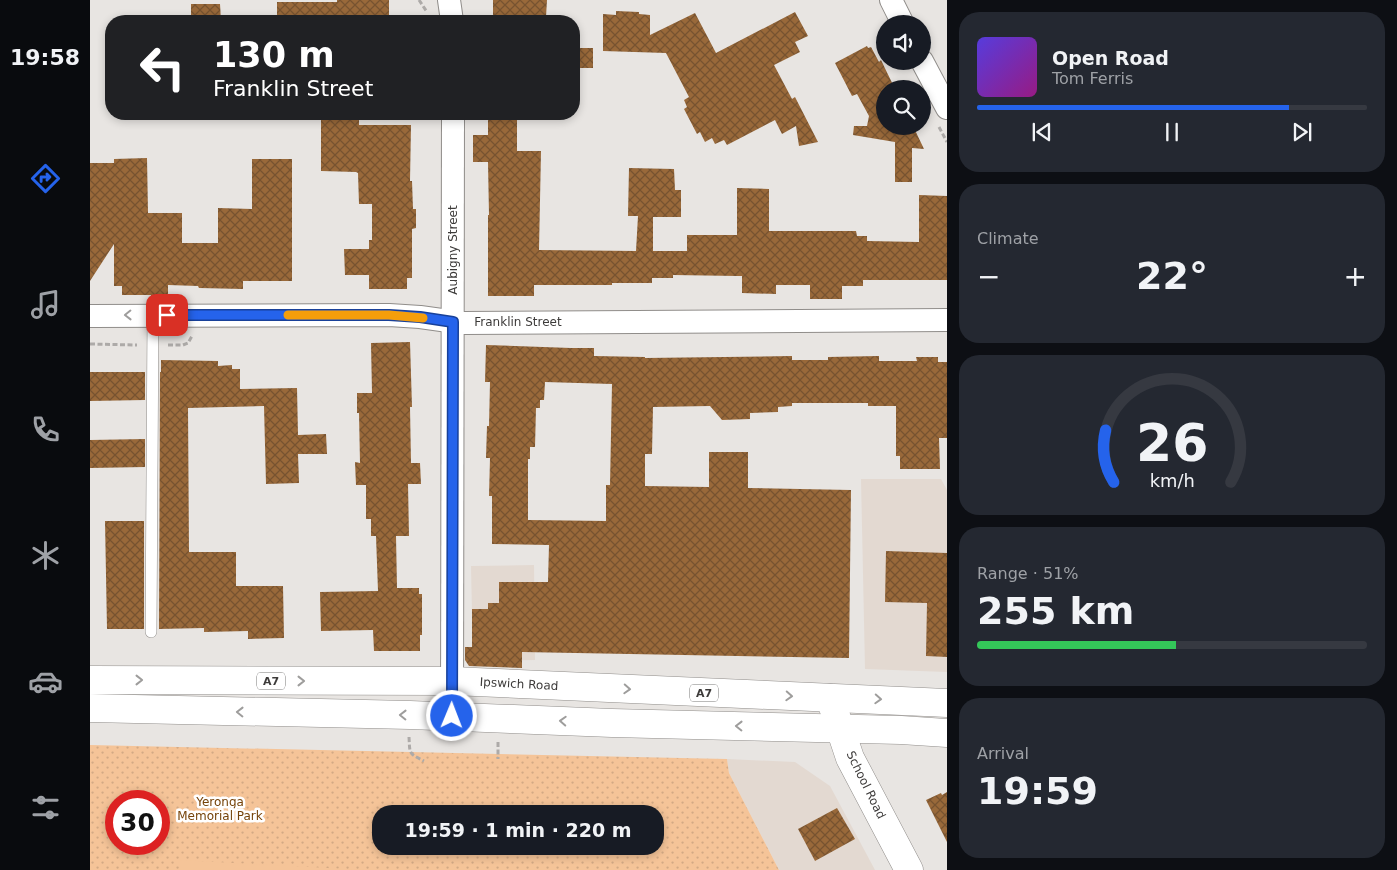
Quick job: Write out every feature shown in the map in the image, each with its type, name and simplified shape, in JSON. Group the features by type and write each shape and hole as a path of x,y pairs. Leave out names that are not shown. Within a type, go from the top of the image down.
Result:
{"main road":[{"name":"Ipswich Road","path":"90,680 452,681 947,703"},
{"name":"School Road","path":"830,698 850,758 909,870"},
{"path":"90,708 452,716 612,724 947,733"}],"street":[{"path":"449,0 451,15"},
{"path":"891,0 898,15"},
{"path":"927,70 947,108"},
{"name":"Aubigny Street","path":"452,716 453,120"},
{"name":"Franklin Street","path":"90,316 389,315 453,322 947,320"}],"lane":[{"path":"150,632 154,315"}],"path":[{"path":"419,0 429,15"},
{"path":"409,738 410,752 424,761"},
{"path":"498,742 498,759"}],"shaded area":[{"path":"861,479 941,479 947,490 947,672 865,669"},
{"path":"534,565 535,660 473,661 471,566"},
{"path":"727,759 795,762 830,786 875,870 779,870 729,773"}],"green space":[{"name":"Yeronga Memorial Park","path":"90,745 727,759 729,773 779,870 90,870"},
{"path":"180,860 364,870 180,870"}],"building":[{"path":"337,0 389,0 389,15 277,15 277,2 337,2"},
{"path":"493,0 547,0 546,15 493,15"},
{"path":"191,4 220,4 221,15 191,15"},
{"path":"616,11 639,12 639,14 650,15 650,35 695,13 716,53 795,12 808,36 795,42 800,52 774,65 792,99 795,97 818,142 799,146 796,126 782,134 775,120 727,145 724,140 715,144 712,138 705,142 700,132 697,134 684,109 687,107 684,100 689,97 666,53 603,51 603,14 616,15"},
{"path":"867,46 868,48 871,47 876,56 876,70 886,70 891,80 876,80 876,135 917,135 924,149 912,148 912,182 895,182 895,142 853,135 854,126 867,126 869,116 857,94 852,96 835,63"},
{"path":"580,48 593,48 593,68 580,68"},
{"path":"321,120 359,120 359,125 411,125 410,181 412,181 413,209 416,209 416,228 412,229 412,278 407,278 407,289 369,289 369,275 345,275 344,249 369,249 369,240 372,240 372,204 359,204 358,173 321,171"},
{"path":"488,120 517,120 517,151 541,151 539,250 636,251 638,216 628,216 629,168 674,169 675,190 681,190 681,217 653,217 653,251 687,251 687,235 737,235 737,188 769,189 769,231 856,231 857,236 867,236 867,241 919,242 919,195 947,196 947,280 863,280 863,286 842,286 842,299 810,299 810,285 776,285 776,294 742,293 742,276 673,275 673,278 652,278 652,283 534,285 534,296 488,296 488,162 473,162 473,135 488,135"},
{"path":"147,158 148,213 182,213 182,243 218,243 218,208 252,209 252,159 292,159 292,281 243,281 243,289 168,285 168,298 151,298 151,295 122,295 122,286 114,286 114,244 90,281 90,163 114,163 114,159"},
{"path":"410,342 411,463 420,463 421,484 408,484 409,536 396,536 397,588 419,588 419,594 422,594 422,635 420,635 420,651 374,651 373,630 321,631 320,592 378,591 376,536 371,536 371,519 366,519 366,485 356,485 355,462 360,463 357,393 372,393 371,343"},
{"path":"486,345 594,348 594,356 645,358 792,356 792,360 828,360 828,357 879,356 879,361 917,361 916,357 938,357 938,362 947,362 947,438 939,438 940,469 900,469 900,456 896,456 896,406 868,406 868,403 792,403 792,406 778,407 778,412 750,413 750,419 722,420 710,406 653,407 652,454 645,454 645,486 709,487 709,452 748,452 748,488 851,490 849,658 522,652 522,668 469,666 465,660 465,647 472,647 472,609 488,609 488,603 499,603 499,582 548,582 549,545 492,544 492,496 489,496 490,458 486,458 490,382 485,382","holes":["545,382 612,384 610,485 606,485 606,521 528,520 528,459 530,459 530,447 535,447 536,408 540,408 540,400 544,400"]},
{"path":"161,360 218,361 218,366 232,365 232,369 240,369 240,389 297,388 298,435 326,434 327,454 298,454 299,483 266,484 264,406 188,408 189,552 236,552 236,586 283,586 284,638 248,639 248,631 204,632 204,628 159,629"},
{"path":"90,372 145,372 145,400 90,401"},
{"path":"145,439 145,467 90,468 90,440"},
{"path":"105,521 144,521 144,629 107,629"},
{"path":"886,551 947,553 947,657 926,656 927,603 885,602"},
{"path":"947,792 947,842 926,800"},
{"path":"837,808 855,839 815,861 798,829"}],"slow traffic":[{"path":"288,315 389,315 423,318"}],"route":[{"path":"167,315 389,315 453,322 452,716"}]}
